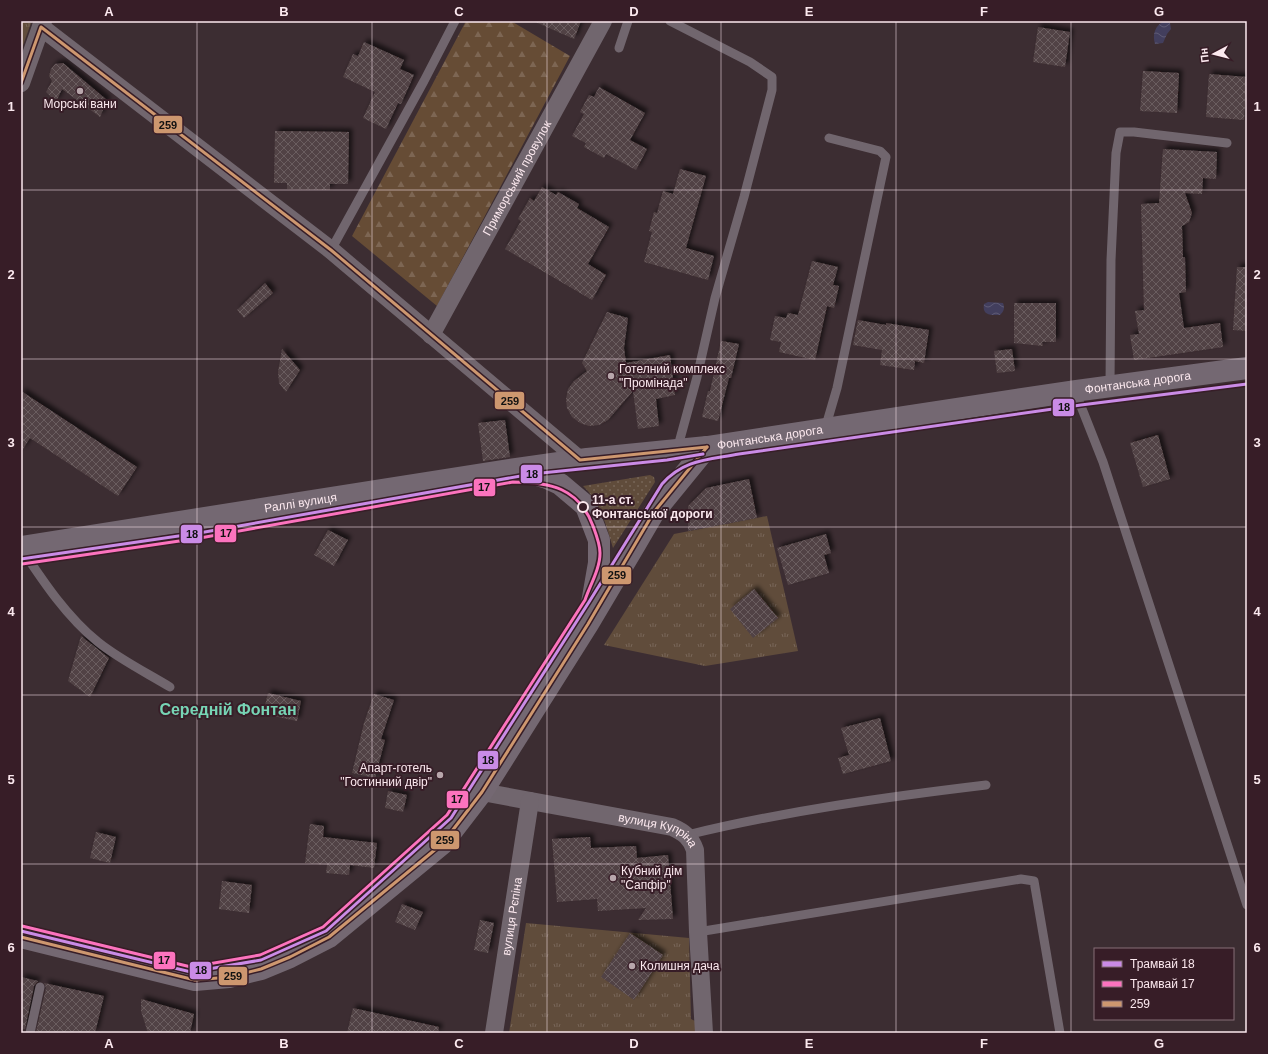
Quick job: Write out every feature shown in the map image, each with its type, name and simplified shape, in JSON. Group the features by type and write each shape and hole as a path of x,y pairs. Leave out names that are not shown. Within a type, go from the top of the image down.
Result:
{"main road":[{"name":"Фонтанська дорога","path":"21,937 195,980 229,977 261,969 290,957 328,937 442,844 482,792 588,624 654,512 707,447 1075,391 1247,368"},
{"name":"Раллі вулиця","path":"21,548 515,469 580,460 707,447"},
{"path":"515,469 547,478 560,484 586,506 599,540 599,563 588,624"}],"street":[{"name":"Приморський провулок","path":"431,336 603,21"},
{"path":"21,83 42,24 331,250 431,336 580,460"},
{"name":"вулиця Купріна","path":"482,792 672,827 687,835 695,850 704,1033"},
{"name":"вулиця Рєпіна","path":"494,1033 530,801"}],"lane":[{"path":"331,250 421,88 455,21"},
{"path":"618,48 628,21"},
{"path":"670,21 750,62 772,78 772,90 744,198 715,298 697,377 677,450"},
{"path":"1110,386 1111,260 1116,153 1120,132 1134,132 1227,143"},
{"path":"825,428 837,388 886,157 880,151 828,138"},
{"path":"1075,391 1103,462 1247,905"},
{"path":"21,548 42,580 76,621 99,642 170,687"},
{"path":"687,835 741,822 906,795 986,785"},
{"path":"698,932 1021,879 1034,881 1060,1033"},
{"path":"30,1033 40,987"}],"green space":[{"path":"21,21 31,23 21,51"},
{"path":"466,21 511,21 570,56 437,306 352,236"},
{"path":"650,475 654,477 655,482 613,548 599,507 583,486"},
{"path":"767,516 798,651 705,666 604,645 674,534"},
{"path":"526,923 689,938 691,1019 701,1024 701,1033 509,1033"}],"water":[{"path":"1164,21 1170,23 1171,29 1163,43 1155,44 1154,37 1156,28"},
{"path":"988,302 1003,303 1004,309 1000,315 990,315 984,311 984,304"}],"building":[{"path":"533,21 581,21 574,39"},
{"path":"1038,27 1070,32 1065,67 1033,62"},
{"path":"364,42 404,60 400,69 414,75 401,104 398,103 386,129 363,118 375,92 343,77 353,54 358,56"},
{"name":"Морські вани","path":"63,63 107,100 100,117 62,89 56,102 46,92 52,81 49,76 51,69 55,64"},
{"path":"1143,71 1179,73 1177,113 1140,111"},
{"path":"1209,74 1247,77 1244,120 1206,117"},
{"path":"599,87 645,113 630,140 647,149 636,170 606,154 604,158 584,147 586,143 572,136 584,114 580,112 589,95 594,97"},
{"path":"275,131 349,132 348,184 330,184 330,190 287,189 287,183 274,183"},
{"path":"1163,149 1217,152 1216,179 1203,178 1202,194 1185,193 1192,213 1189,222 1182,226 1186,292 1179,293 1184,328 1220,323 1223,347 1134,360 1130,335 1139,334 1135,311 1144,310 1141,204 1159,203"},
{"path":"680,169 706,176 686,248 714,256 708,280 644,262 652,232 649,231 654,212 657,213 663,191 673,194"},
{"path":"542,187 556,195 558,192 579,204 577,208 609,227 588,264 606,275 592,300 505,249 521,221 518,219 530,198 534,201"},
{"path":"812,261 838,267 833,285 839,286 834,308 827,306 815,360 779,352 781,342 770,340 775,316 786,318 788,313 798,315"},
{"path":"1237,267 1247,267 1247,331 1233,330"},
{"path":"265,283 273,293 244,318 237,310"},
{"path":"1014,303 1056,303 1056,342 1042,342 1043,346 1014,343"},
{"path":"607,312 628,318 624,348 626,363 670,355 675,395 656,399 659,426 638,429 633,391 608,420 599,425 589,426 580,423 572,417 567,408 566,399 568,389 574,381 587,371 582,363"},
{"path":"858,320 929,330 924,363 915,361 914,370 880,365 882,350 853,345"},
{"path":"721,341 739,344 731,378 729,378 718,421 702,417 708,391 710,391"},
{"path":"282,349 300,370 286,392 279,383 278,372"},
{"path":"1012,349 1015,371 997,373 994,351"},
{"path":"21,391 137,467 118,496 30,438 21,452"},
{"path":"505,420 510,457 483,461 478,423"},
{"path":"1158,435 1170,479 1143,487 1130,443"},
{"path":"749,479 757,518 688,531 688,506 706,488"},
{"path":"328,530 348,540 334,566 314,555"},
{"path":"826,534 831,553 824,555 829,573 788,585 777,548"},
{"path":"754,589 778,618 753,638 730,609"},
{"path":"81,636 109,658 90,697 68,681"},
{"path":"268,693 301,701 297,721 263,714"},
{"path":"374,694 394,700 381,739 385,740 375,778 352,773 364,723"},
{"path":"880,718 891,761 843,774 838,758 849,755 841,728"},
{"path":"388,791 407,795 403,812 385,808"},
{"path":"310,824 324,826 323,837 377,843 374,868 350,865 349,875 326,873 327,865 305,863"},
{"path":"96,832 116,837 110,863 90,858"},
{"name":"Кубний дім \"Сапфір\"","path":"590,837 591,848 636,846 637,858 668,855 673,919 638,920 646,908 598,911 597,899 557,902 552,839"},
{"path":"222,881 252,885 249,913 219,909"},
{"path":"402,904 423,912 415,930 395,922"},
{"path":"480,920 494,923 488,953 474,950"},
{"name":"Колишня дача","path":"630,933 663,955 634,1000 601,977"},
{"path":"21,977 38,981 34,986 25,1029 21,1029"},
{"path":"44,983 104,996 95,1033 36,1032 46,988"},
{"path":"141,999 194,1014 190,1033 148,1033 141,1011"},
{"path":"353,1008 439,1027 438,1033 347,1033"}],"tram line":[{"name":"18","path":"21,931 191,972 261,960 326,931 451,818 589,602 662,484 670,476 688,465 739,454 1081,405 1247,384"},
{"name":"18","path":"21,559 199,533 532,474 667,460 703,454"},
{"name":"17","path":"22,564 200,538 513,482 526,482 551,486 571,495 580,503 587,513 597,536 600,553 597,571 585,600 447,815 323,927 260,955 191,967 22,926"}],"transit line":[{"name":"259","path":"21,83 41,27 331,250 580,460 707,447"},
{"name":"259","path":"21,937 195,980 229,977 261,969 290,957 329,937 442,844 482,792 588,624 654,512 707,447"}],"place":[{"name":"Морські вани","path":"80,91"},
{"name":"Готелний комплекс \"Промінада\"","path":"611,376"},
{"name":"11-а ст. Фонтанської дороги","path":"583,507"},
{"name":"Апарт-готель \"Гостинний двір\"","path":"440,775"},
{"name":"Кубний дім \"Сапфір\"","path":"613,878"},
{"name":"Колишня дача","path":"632,966"}],"district":[{"name":"Середній Фонтан","path":"228,709"}]}
